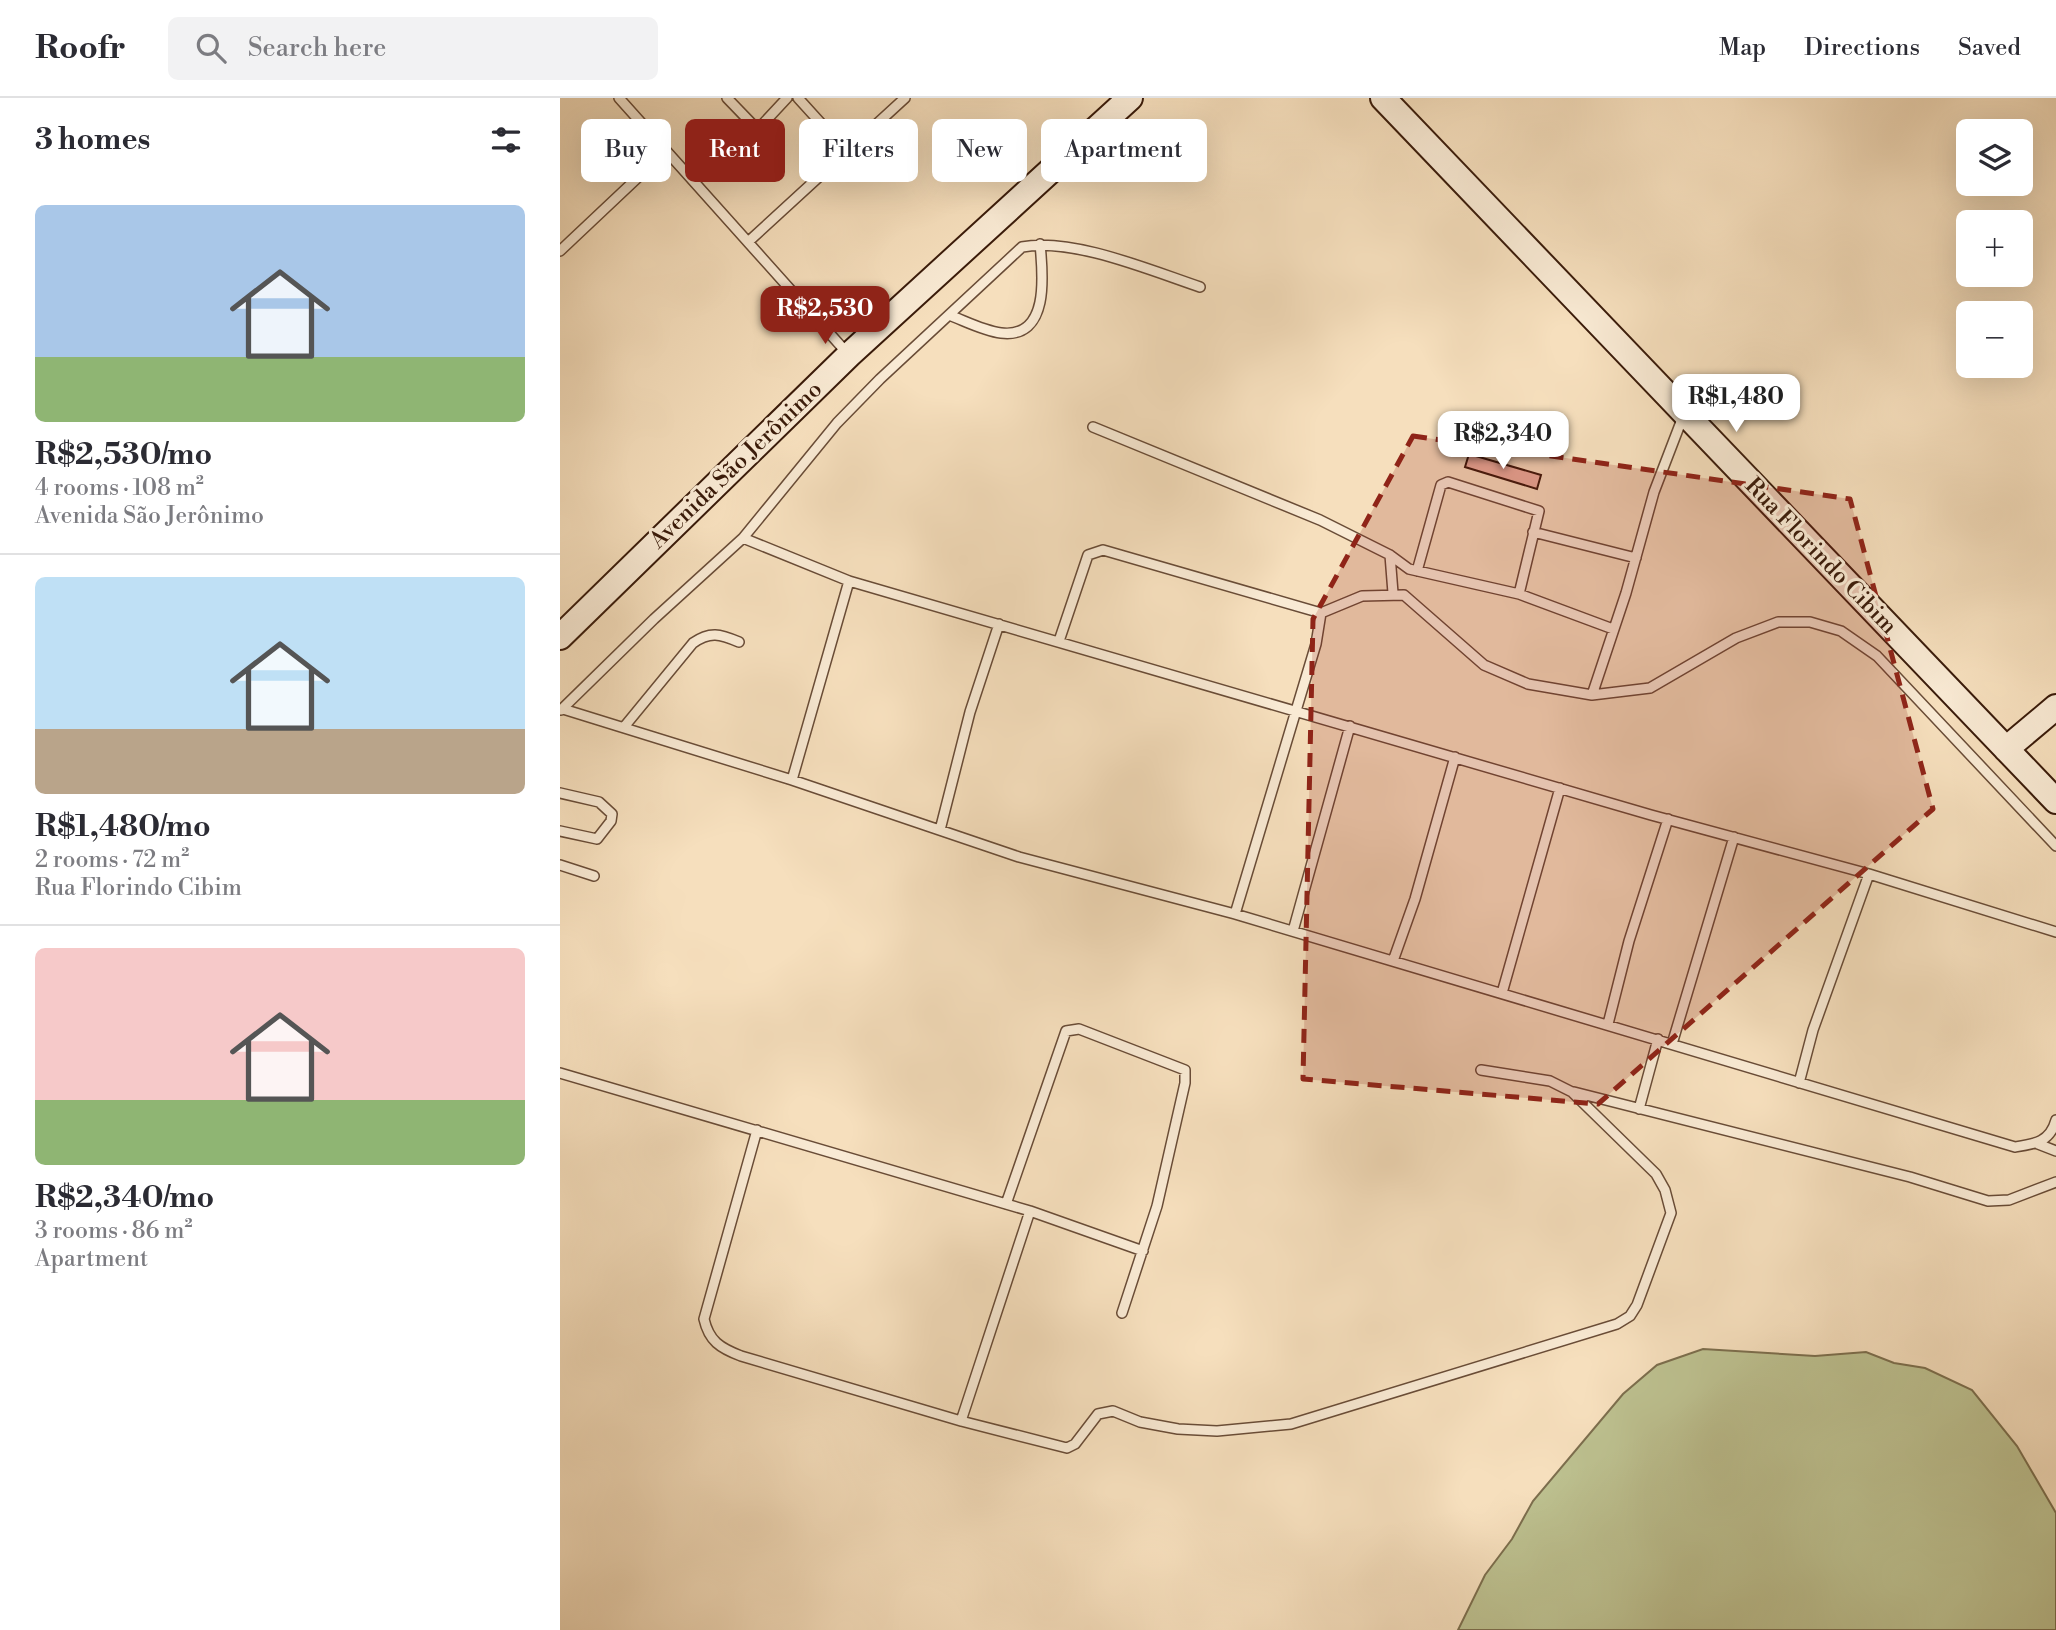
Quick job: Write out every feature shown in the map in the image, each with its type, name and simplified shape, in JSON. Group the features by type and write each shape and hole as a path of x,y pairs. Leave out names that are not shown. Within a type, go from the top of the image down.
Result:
{"street":[{"name":"Avenida São Jerônimo","path":"560,637 849,355 1130,98"},
{"name":"Rua Florindo Cibim","path":"1383,98 2056,801"},
{"path":"2006,749 2056,706"}],"lane":[{"path":"620,98 639,119"},
{"path":"727,98 754,126 760,127 787,98"},
{"path":"798,98 817,119"},
{"path":"882,119 905,98"},
{"path":"671,156 849,355"},
{"path":"560,251 632,182"},
{"path":"748,243 814,182"},
{"path":"1200,287 1116,258 1040,244 1022,247 837,423 743,538 654,619 562,710 792,780 1019,857 1235,914 2015,1147 2038,1144 2056,1151"},
{"path":"949,315 1002,334 1023,331 1038,314 1044,282 1040,244"},
{"path":"1592,695 1654,492 1684,412"},
{"path":"1093,427 1320,520 1390,555 1409,569 1519,594 1613,629"},
{"path":"1417,571 1441,485 1448,482 1536,508 1539,514 1519,594"},
{"path":"1533,532 1636,558"},
{"path":"743,538 849,581 1560,788 1869,874 2056,932"},
{"path":"1059,641 1088,555 1103,550 1321,613 1362,596 1393,593 1404,595 1484,665 1528,684 1592,695 1650,688 1736,638 1778,622 1811,622 1841,631 1877,656 2056,846"},
{"path":"1390,555 1393,593"},
{"path":"792,780 849,581"},
{"path":"1235,914 1316,644 1321,613"},
{"path":"940,830 970,712 999,624"},
{"path":"624,727 693,643 704,635 714,634 739,642"},
{"path":"1293,931 1350,726"},
{"path":"1393,961 1415,899 1455,757"},
{"path":"1502,993 1560,788"},
{"path":"560,793 599,802 612,814 611,821 597,839 560,831"},
{"path":"1608,1024 1629,941 1668,819"},
{"path":"1672,1044 1734,837"},
{"path":"560,865 594,876"},
{"path":"1799,1083 1813,1030 1869,874"},
{"path":"1006,1204 1060,1041 1066,1031 1079,1029 1180,1066 1186,1074 1167,1165 1122,1313"},
{"path":"1639,1109 1658,1040"},
{"path":"1481,1070 1550,1081 1572,1092 1910,1177 1989,1201 2010,1200 2056,1182"},
{"path":"560,1073 1030,1211 1143,1251"},
{"path":"757,1130 704,1319 707,1332 714,1343 741,1356 961,1421 1066,1448 1075,1444 1098,1414 1113,1411 1140,1422 1178,1429 1217,1431 1291,1424 1617,1324 1630,1316 1637,1305 1669,1222 1670,1205 1656,1174 1572,1092"},
{"path":"2038,1144 2053,1132 2056,1120"},
{"path":"961,1421 1030,1211"}],"highlighted area":[{"path":"1413,436 1850,499 1933,809 1598,1104 1303,1079 1313,619"}],"green space":[{"path":"1703,1349 1815,1356 1866,1352 1894,1363 1925,1368 1972,1390 2017,1446 2056,1513 2056,1630 1458,1630 1485,1575 1512,1539 1533,1501 1623,1394 1657,1365"}],"building":[{"path":"1469,454 1541,475 1537,489 1465,467"}]}
